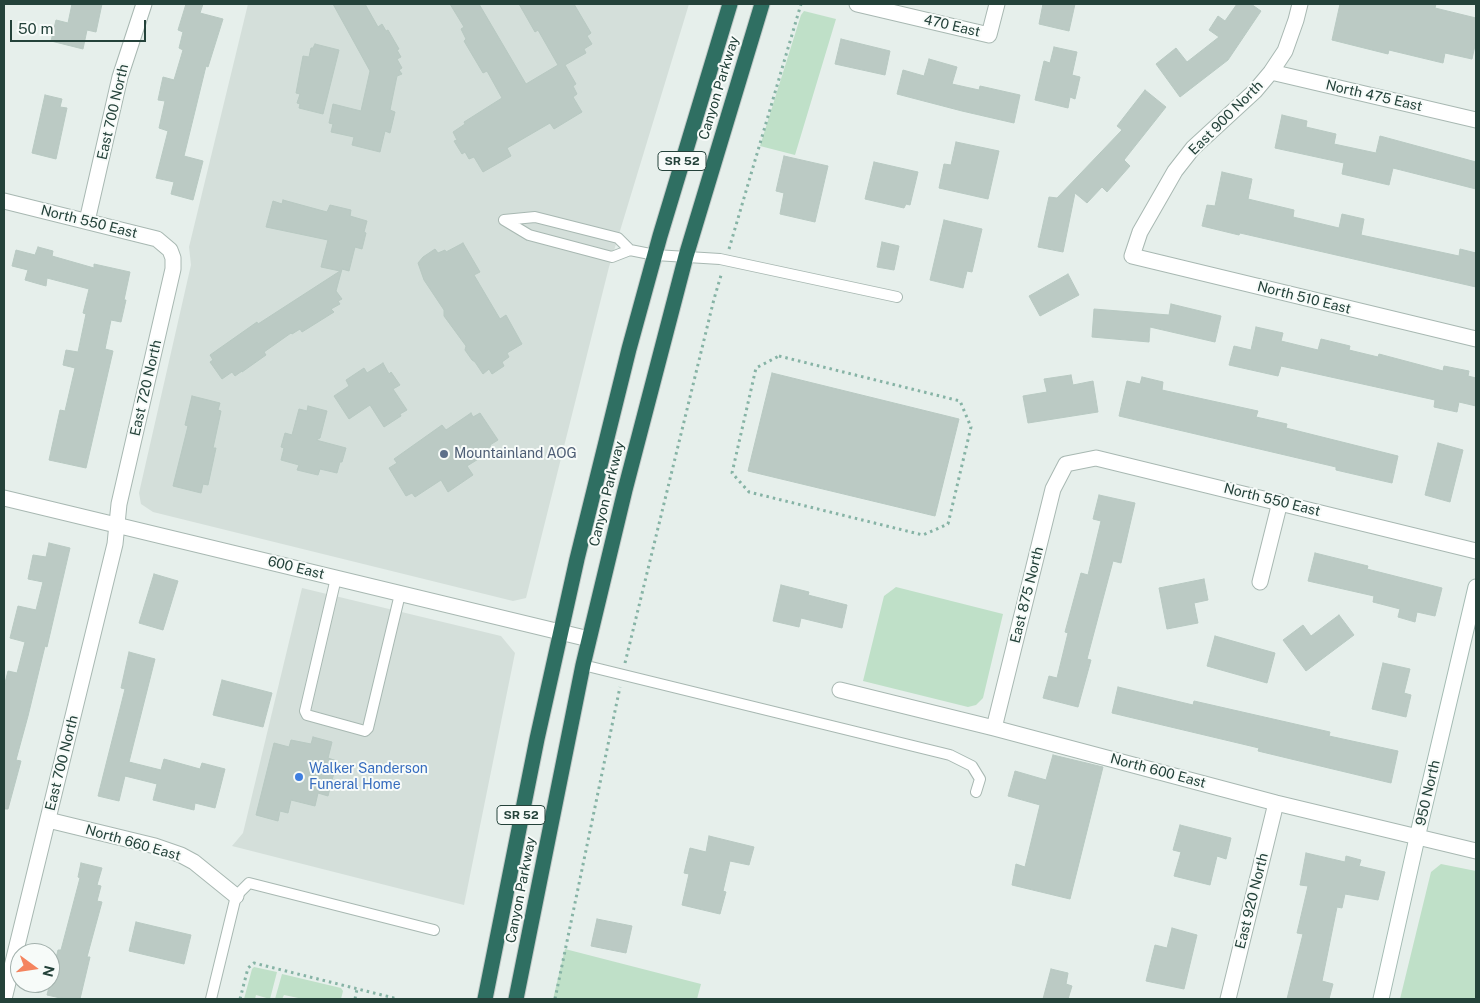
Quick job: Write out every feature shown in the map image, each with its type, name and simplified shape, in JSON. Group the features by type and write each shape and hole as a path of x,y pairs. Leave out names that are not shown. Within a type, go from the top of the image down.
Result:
{"highway":[{"name":"Canyon Parkway","path":"485,999 560,632 629,349 730,4"},
{"name":"Canyon Parkway","path":"516,999 589,638 642,418 686,256 762,4"}],"street":[{"name":"East 700 North","path":"87,221 120,77 144,4"},
{"name":"470 East","path":"857,4 988,35 997,4"},
{"name":"East 900 North","path":"1132,256 1140,232 1176,172 1193,148 1255,92 1285,51 1300,4"},
{"name":"North 475 East","path":"1271,72 1476,120"},
{"name":"North 550 East","path":"4,201 157,239 170,250"},
{"name":"East 720 North","path":"117,526 119,504 174,269 170,250"},
{"name":"North 510 East","path":"1132,256 1476,339"},
{"name":"North 550 East","path":"1066,464 1096,458 1476,550"},
{"name":"East 875 North","path":"994,728 1053,489 1066,464"},
{"name":"600 East","path":"4,498 589,638"},
{"path":"1260,582 1280,502"},
{"name":"East 700 North","path":"4,999 115,544 117,526"},
{"name":"950 North","path":"1381,999 1417,838 1473,612 1476,587"},
{"name":"North 600 East","path":"840,690 994,728 1276,803 1476,851"},
{"name":"East 920 North","path":"1228,999 1276,803"},
{"name":"North 660 East","path":"48,820 156,846 182,855 194,862 236,896"}],"lane":[{"path":"630,250 618,238 535,217 504,220 528,235 612,257 630,250 655,255 726,260 897,297"},
{"path":"336,578 305,711 307,715 365,731 368,728 400,594"},
{"path":"583,666 950,755 972,766 980,779 976,792"},
{"path":"211,999 236,896 249,883 434,930"}],"path":[{"path":"555,999 622,675 654,538 714,299 801,4"},
{"path":"779,356 960,401 971,427 948,524 923,536 749,492 732,473 756,368 779,356"},
{"path":"240,999 248,968 254,963 398,999"},
{"path":"355,999 357,989"}],"shaded area":[{"path":"248,4 689,4 609,267 526,598 513,601 153,512 141,504 139,493 191,265 189,247"},
{"path":"302,588 501,636 515,653 464,905 232,846 243,833"}],"green space":[{"path":"804,11 836,19 795,155 760,146 801,15"},
{"path":"896,587 1003,614 983,698 976,705 968,707 863,681 884,596"},
{"path":"1441,864 1476,871 1476,999 1400,999 1431,872"},
{"path":"565,949 701,984 697,999 553,999"},
{"path":"254,967 277,972 270,999 256,995 255,999 244,999"},
{"path":"282,974 341,988 343,991 341,999 303,999 284,995 282,999 275,999"}],"building":[{"path":"72,4 102,4 96,32 87,30 83,49 51,41 56,20 68,23"},
{"path":"186,4 203,4 200,13 223,19 208,67 206,66 184,156 203,161 193,200 171,194 174,182 156,178 168,131 159,128 165,101 158,100 163,77 174,80 183,50 179,48 183,32 178,30"},
{"path":"333,4 365,4 378,27 382,24 386,31 388,30 399,49 397,50 401,57 397,59 402,68 399,70 402,74 397,76 390,110 395,112 390,133 385,131 380,152 352,145 354,137 331,132 333,124 329,123 333,104 361,111 370,71"},
{"path":"450,4 479,4 526,84 558,65 538,30 535,32 519,4 574,4 591,33 587,36 592,44 584,49 586,53 565,65 576,84 573,86 577,94 573,97 582,112 554,129 550,123 507,148 511,156 483,172 474,157 469,159 465,152 462,154 454,141 457,140 453,132 465,124 464,122 502,98 487,71 483,73 464,41 466,39 461,29 464,27"},
{"path":"1043,4 1075,4 1069,31 1039,24"},
{"path":"1237,4 1251,4 1261,11 1228,60 1180,97 1156,64 1176,48 1187,62 1219,37 1209,30 1218,16 1225,21"},
{"path":"1340,4 1436,4 1435,8 1476,18 1476,41 1472,59 1445,53 1443,63 1389,50 1388,54 1332,40"},
{"path":"841,39 890,51 885,75 835,64"},
{"path":"315,44 339,50 323,114 299,108 300,104 297,103 300,94 296,93 303,56 309,57 311,48"},
{"path":"1054,47 1077,52 1072,75 1080,77 1075,99 1070,97 1068,108 1035,100 1044,61 1050,63"},
{"path":"929,59 957,67 952,84 979,90 980,86 1020,95 1014,123 897,94 903,70 924,76"},
{"path":"1145,90 1166,107 1124,160 1130,166 1107,192 1102,187 1087,203 1075,193 1063,252 1038,247 1049,197 1057,198 1122,130 1117,126"},
{"path":"45,95 62,99 60,107 67,108 56,159 32,153"},
{"path":"1282,115 1307,121 1306,127 1336,134 1334,144 1376,153 1380,136 1476,162 1476,189 1393,168 1389,185 1342,174 1344,163 1275,148"},
{"path":"956,142 999,151 988,199 939,188 944,164 951,165"},
{"path":"784,156 828,166 815,222 780,214 784,193 776,191"},
{"path":"874,162 918,172 910,205 906,204 904,208 865,199"},
{"path":"1222,172 1252,179 1248,199 1294,210 1293,217 1339,228 1342,214 1364,219 1361,235 1459,256 1460,249 1476,253 1476,287 1202,226 1207,205 1215,206"},
{"path":"283,200 327,212 330,205 351,210 350,216 367,221 362,249 355,247 349,271 342,269 336,291 342,299 338,301 340,304 331,309 334,312 302,332 300,329 291,333 264,352 266,355 242,372 235,376 232,372 222,379 210,362 213,360 210,355 257,322 258,324 340,271 321,267 328,240 266,227 273,201 282,204"},
{"path":"944,220 982,229 972,272 967,271 963,288 930,280"},
{"path":"882,242 899,246 894,270 877,267"},
{"path":"463,243 480,272 474,275 500,319 506,315 522,344 507,353 509,357 502,362 504,366 492,374 489,369 483,374 465,350 466,346 444,316 444,310 424,280 418,263 435,249 438,253 445,250 446,252"},
{"path":"38,247 53,251 52,256 94,268 94,264 130,272 121,322 111,320 105,349 113,351 86,468 49,460 60,410 65,411 75,368 63,365 66,350 78,352 86,314 83,313 89,289 47,278 46,286 25,280 28,270 12,266 16,250 35,255"},
{"path":"1068,274 1079,295 1040,316 1029,296"},
{"path":"1171,304 1221,316 1215,342 1150,327 1149,342 1092,337 1094,309 1169,315"},
{"path":"1256,327 1283,333 1281,341 1318,350 1321,339 1350,346 1349,350 1378,357 1379,354 1443,371 1444,366 1469,371 1468,376 1476,378 1476,406 1459,402 1457,412 1434,407 1435,400 1281,366 1278,376 1229,365 1234,346 1251,350"},
{"path":"383,363 389,374 391,372 400,385 393,389 407,410 384,427 370,405 349,419 334,396 349,386 346,380 364,368 367,373"},
{"path":"772,373 959,419 935,516 748,471"},
{"path":"1071,375 1073,385 1093,381 1098,412 1028,423 1023,396 1047,392 1044,379"},
{"path":"1142,377 1163,382 1162,390 1258,411 1256,417 1287,424 1286,428 1398,456 1392,483 1336,470 1336,467 1119,416 1127,381 1140,384"},
{"path":"192,396 220,403 218,410 221,411 208,485 203,484 201,493 173,486 188,426 185,425"},
{"path":"308,406 327,411 320,438 316,440 346,448 337,473 320,469 318,475 297,470 299,465 281,460 284,448 281,447 285,433 292,435 299,409 307,411"},
{"name":"Mountainland AOG","path":"471,413 473,417 480,413 498,440 490,445 493,450 467,466 473,475 448,492 441,480 415,497 412,493 406,496 389,468 397,463 394,459 442,425 446,430"},
{"path":"1438,443 1463,450 1450,502 1425,495"},
{"path":"1099,495 1135,503 1121,563 1113,561 1087,659 1091,660 1078,707 1043,698 1049,676 1057,678 1068,633 1065,632 1081,573 1088,575 1101,521 1093,519"},
{"path":"49,543 70,548 47,647 45,646 16,760 21,761 8,809 4,809 4,687 8,671 17,673 25,642 10,638 18,606 36,610 43,582 28,579 33,555 46,557"},
{"path":"1315,553 1368,566 1367,569 1442,588 1435,616 1417,612 1415,622 1398,617 1400,609 1373,602 1374,596 1308,581"},
{"path":"154,574 178,581 163,630 139,623"},
{"path":"1204,579 1208,600 1194,603 1198,623 1167,629 1159,588"},
{"path":"781,585 809,592 808,595 847,605 842,628 801,618 799,627 773,621"},
{"path":"1339,615 1354,635 1306,671 1283,640 1303,625 1311,636"},
{"path":"1215,636 1275,653 1267,683 1207,666"},
{"path":"129,652 155,659 129,762 161,770 164,759 200,769 202,763 225,769 215,808 195,803 194,810 153,800 157,784 125,776 119,801 98,796 125,689 121,688"},
{"path":"1383,663 1410,669 1404,693 1411,695 1406,717 1372,709"},
{"path":"222,680 272,693 263,727 213,715"},
{"path":"1118,687 1193,705 1194,701 1330,732 1329,736 1398,751 1391,783 1258,751 1259,748 1112,713"},
{"name":"Walker Sanderson Funeral Home","path":"313,737 332,742 328,758 337,761 328,796 318,793 315,806 291,800 288,813 280,811 278,821 256,815 274,743 289,747 291,740 311,744"},
{"path":"1053,755 1103,767 1070,899 1012,885 1016,864 1025,867 1040,805 1008,796 1015,771 1046,780"},
{"path":"1180,825 1231,838 1226,859 1217,856 1210,885 1174,876 1181,852 1173,850"},
{"path":"709,836 754,847 749,865 730,861 723,891 726,892 720,914 682,905 689,874 684,873 690,848 706,852"},
{"path":"1306,853 1345,862 1346,856 1361,860 1359,866 1385,872 1378,900 1345,894 1342,908 1337,907 1322,981 1333,984 1329,999 1287,999 1303,934 1297,933 1308,886 1300,885"},
{"path":"81,863 102,868 97,885 101,886 97,901 102,902 87,957 90,957 80,999 65,999 47,995 47,993 60,993 60,950 80,878 78,877"},
{"path":"597,919 632,926 626,953 591,946"},
{"path":"136,922 191,935 184,964 129,951"},
{"path":"1172,928 1197,935 1184,989 1146,981 1155,945 1167,948"},
{"path":"1051,969 1068,973 1066,984 1072,986 1068,999 1043,999"}],"place":[{"name":"Mountainland AOG","path":"444,454"},
{"name":"Walker Sanderson Funeral Home","path":"299,777"}]}
